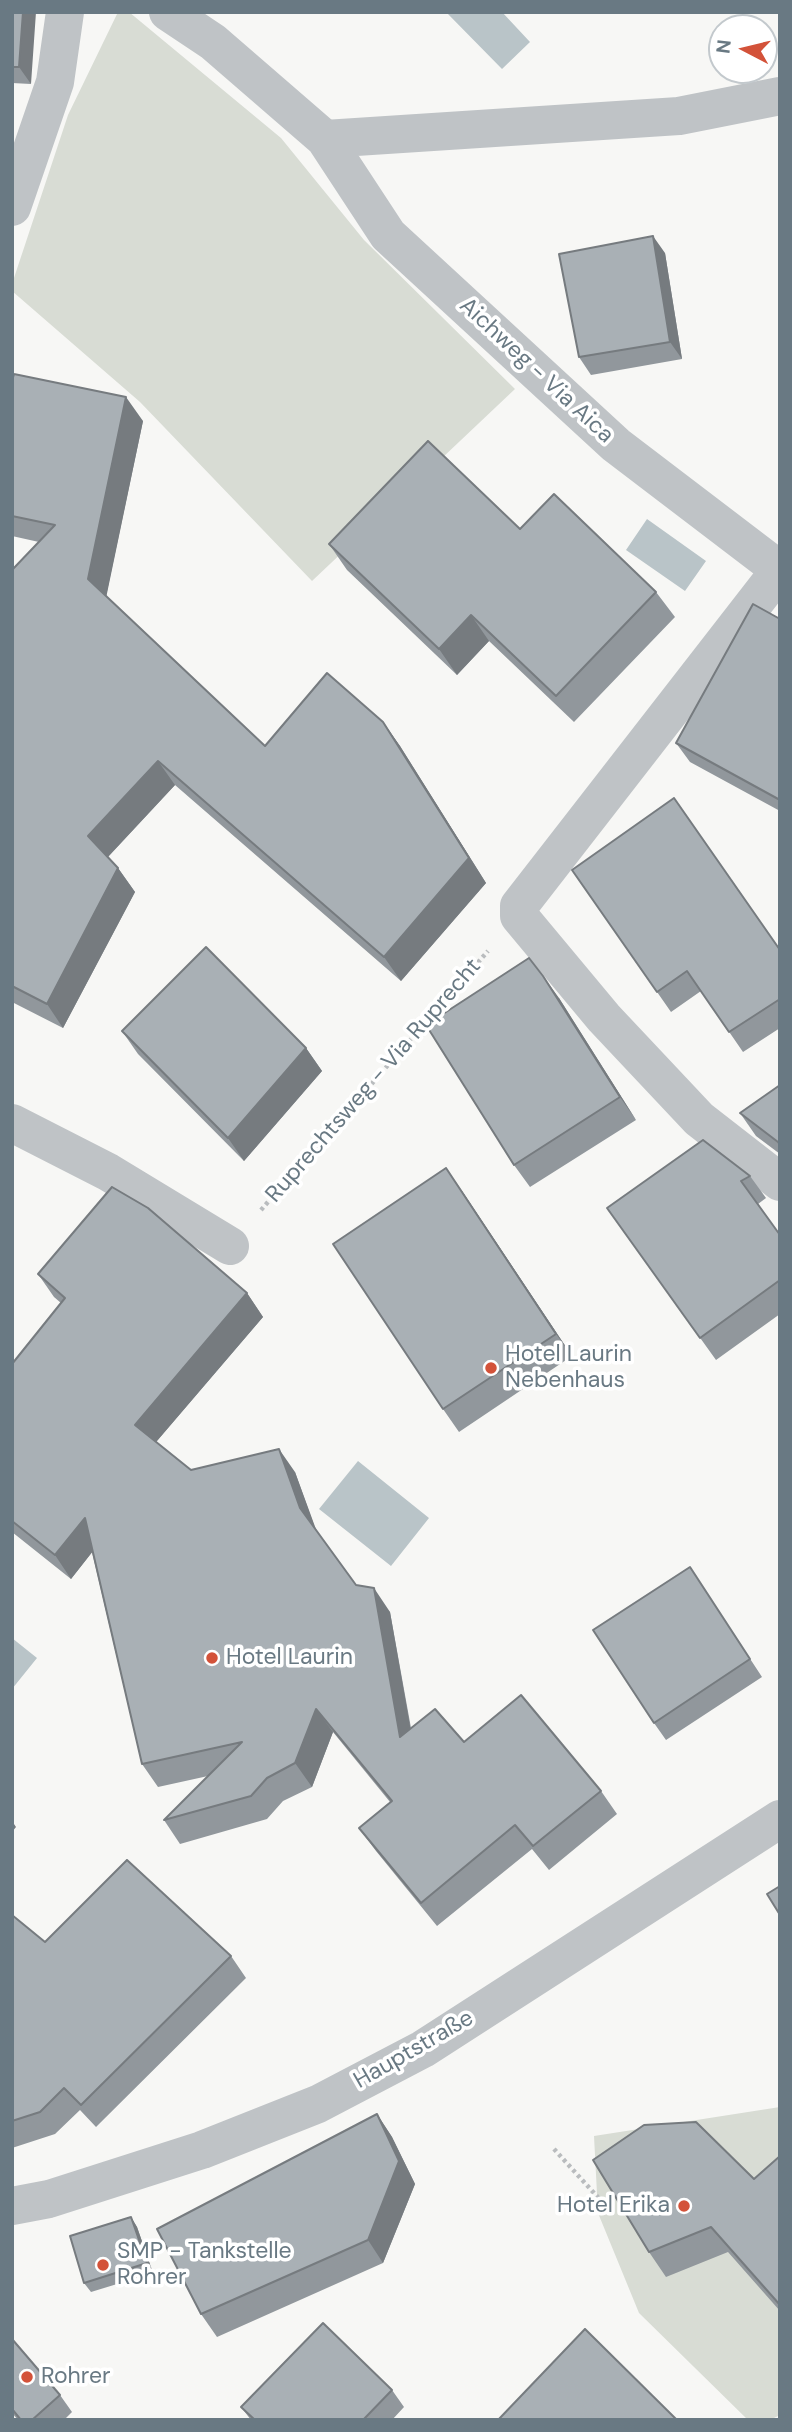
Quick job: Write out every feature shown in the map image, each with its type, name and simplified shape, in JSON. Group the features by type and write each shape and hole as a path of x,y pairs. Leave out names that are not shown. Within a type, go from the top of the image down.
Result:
{"street":[{"path":"12,207 55,82 65,12"},
{"name":"Aichweg - Via Aica","path":"169,12 213,41 325,139 388,235 616,445 780,570"},
{"path":"325,139 679,116 780,96"},
{"path":"780,570 519,906 519,916 604,1018 699,1119 780,1182"},
{"path":"12,1123 108,1172 230,1246"},
{"name":"Hauptstraße","path":"12,2206 49,2199 202,2150 318,2104 423,2049 780,1819"}],"path":[{"name":"Ruprechtsweg - Via Ruprecht","path":"230,1246 519,916"},
{"path":"554,2150 614,2215"}],"shaded area":[{"path":"118,12 129,12 281,138 364,240 515,389 312,581 140,402 12,291 12,284 68,115"},
{"path":"446,12 502,12 530,42 502,69"},
{"path":"647,519 706,561 685,591 626,550"},
{"path":"358,1461 429,1518 391,1566 319,1509"},
{"path":"12,1638 37,1658 12,1689"},
{"path":"780,2107 780,2415 770,2420 748,2420 639,2313 598,2213 594,2136"}],"building":[{"path":"12,12 23,12 19,67 12,67"},
{"path":"653,236 670,342 579,357 559,254"},
{"path":"14,374 126,397 88,579 265,746 327,673 383,722 469,858 384,957 158,761 88,836 118,868 47,1004 12,986 12,570 55,525 12,516"},
{"path":"428,441 520,529 554,494 656,592 556,696 471,615 439,649 329,544"},
{"path":"753,604 780,619 780,800 676,743"},
{"path":"674,798 780,950 780,999 729,1032 687,971 657,992 572,870"},
{"path":"206,947 306,1048 228,1138 122,1031"},
{"path":"529,958 620,1097 514,1165 426,1025"},
{"path":"780,1085 780,1145 740,1113"},
{"path":"703,1140 750,1176 741,1181 780,1235 780,1280 700,1338 607,1208"},
{"path":"446,1168 556,1334 443,1409 333,1244"},
{"path":"112,1187 148,1208 247,1293 135,1425 191,1470 279,1449 300,1508 356,1585 374,1588 400,1737 435,1709 464,1742 521,1695 601,1791 533,1846 515,1825 421,1903 359,1828 392,1801 316,1709 295,1763 267,1778 251,1796 164,1820 242,1742 142,1764 85,1518 55,1555 12,1521 12,1364 65,1298 38,1274"},
{"path":"690,1567 750,1659 654,1723 593,1630"},
{"path":"127,1860 231,1956 81,2105 64,2088 40,2112 12,2121 12,1915 45,1942"},
{"path":"780,1886 780,1915 767,1894"},
{"path":"377,2114 399,2161 368,2240 201,2314 157,2229"},
{"path":"696,2122 754,2179 780,2156 780,2305 711,2227 649,2252 593,2160 644,2125"},
{"path":"131,2217 147,2263 84,2283 70,2236"},
{"path":"323,2323 392,2390 363,2420 255,2420 241,2407"},
{"path":"585,2329 677,2420 498,2420"},
{"name":"Rohrer","path":"12,2339 60,2395 32,2420 21,2420 12,2409"}],"place":[{"name":"Hotel Laurin Nebenhaus","path":"491,1368"},
{"name":"Hotel Laurin","path":"212,1658"},
{"name":"Hotel Erika","path":"684,2206"},
{"name":"SMP - Tankstelle Rohrer","path":"103,2265"},
{"name":"Rohrer","path":"27,2377"}]}
